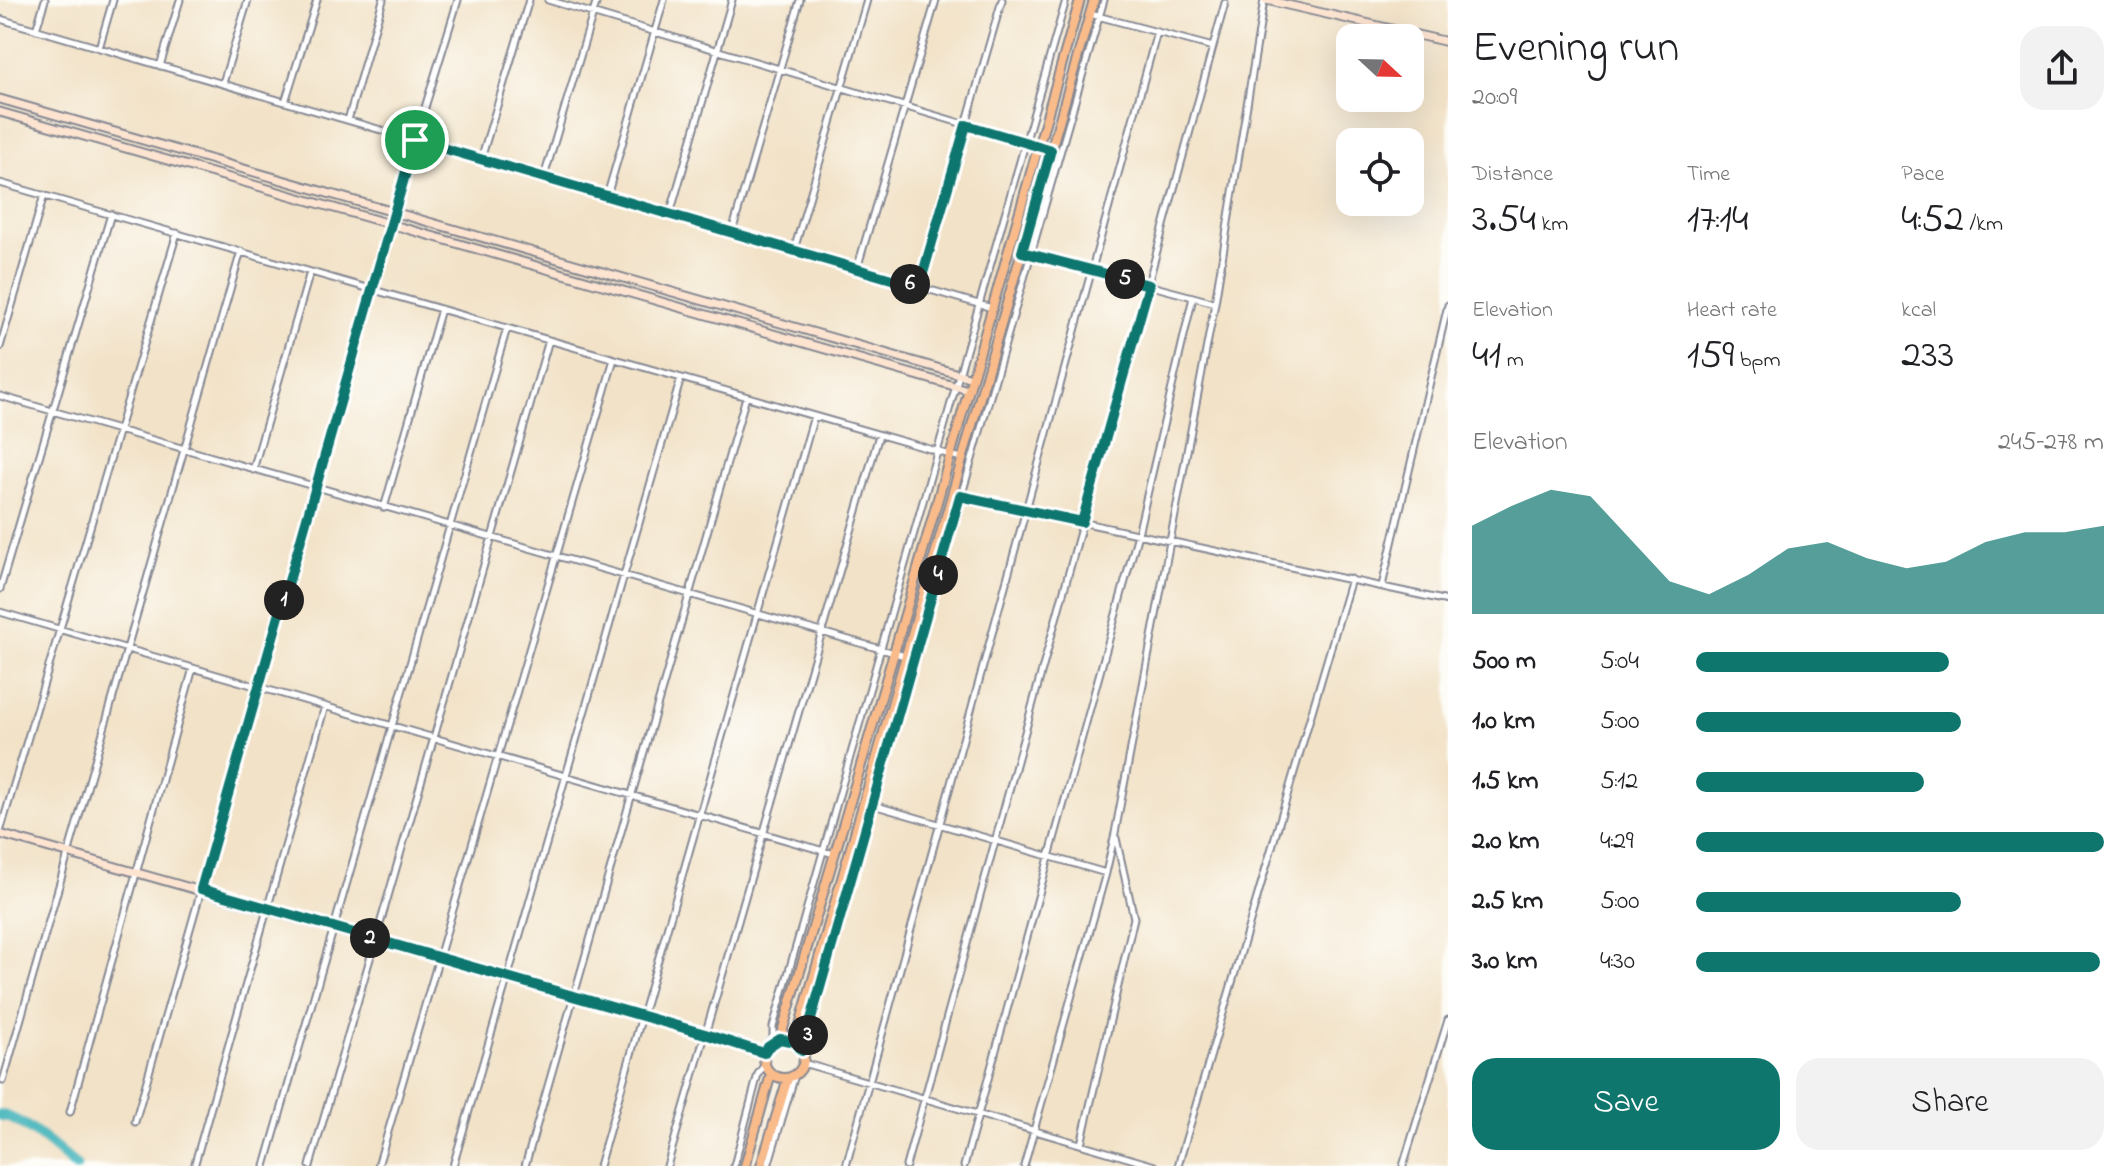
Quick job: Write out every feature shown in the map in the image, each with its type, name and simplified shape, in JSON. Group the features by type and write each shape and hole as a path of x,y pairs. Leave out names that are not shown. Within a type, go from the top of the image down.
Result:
{"main road":[{"path":"791,1076 779,1078 771,1074 765,1064 764,1053 776,1040 834,855 1080,0"},
{"path":"795,1042 905,656 956,495 961,458 1051,150 1095,15 1094,0"},
{"path":"1265,0 1448,42"},
{"path":"0,99 972,378"},
{"path":"0,112 968,390"},
{"path":"0,833 764,1053"},
{"path":"761,1166 791,1076 803,1063 802,1051 795,1042 776,1040"},
{"path":"745,1166 771,1074"}],"street":[{"path":"36,30 45,0"},
{"path":"99,48 113,0"},
{"path":"160,66 180,0"},
{"path":"223,84 248,0"},
{"path":"285,102 317,0"},
{"path":"348,120 383,0"},
{"path":"135,1122 391,223 458,0"},
{"path":"481,159 529,0"},
{"path":"548,0 1051,150"},
{"path":"544,177 597,0"},
{"path":"607,196 664,0"},
{"path":"670,214 732,0"},
{"path":"732,232 800,0"},
{"path":"794,250 867,0"},
{"path":"857,269 936,0"},
{"path":"919,287 1002,0"},
{"path":"776,1040 773,1027 1066,0"},
{"path":"802,1051 873,805 956,495 1033,255 1095,15 1104,0"},
{"path":"1024,1166 1115,833 1215,303 1265,0"},
{"path":"906,1166 1225,3"},
{"path":"1095,15 1213,47"},
{"path":"0,19 992,308"},
{"path":"846,1166 1157,32"},
{"path":"0,183 961,458"},
{"path":"0,347 44,195"},
{"path":"0,589 111,214"},
{"path":"0,833 177,233"},
{"path":"3,1081 241,251"},
{"path":"1022,252 1215,303"},
{"path":"253,470 310,272"},
{"path":"964,1166 1138,534 1193,297"},
{"path":"1382,586 1448,305"},
{"path":"384,508 441,309"},
{"path":"265,1166 507,328"},
{"path":"310,1166 549,340"},
{"path":"378,1166 614,359"},
{"path":"453,1166 681,378"},
{"path":"0,396 905,656"},
{"path":"525,1166 746,397"},
{"path":"599,1166 814,416"},
{"path":"667,1166 879,435"},
{"path":"956,495 1448,601"},
{"path":"1178,1166 1351,579"},
{"path":"0,612 834,855"},
{"path":"70,1112 193,668"},
{"path":"195,1163 325,706"},
{"path":"863,802 1106,873"},
{"path":"1081,1144 1134,918 1115,833"},
{"path":"1403,1166 1448,1020"},
{"path":"803,1063 1155,1166"},
{"path":"734,1166 758,1074 765,1064"},
{"path":"768,1166 791,1076"}],"waterway":[{"path":"0,1115 30,1129 76,1166"}],"route":[{"path":"966,125 1051,150 1022,252 1149,285 1082,522 960,496 802,1051 795,1042 780,1039 764,1053 201,889 415,140 919,287 966,125"}]}
